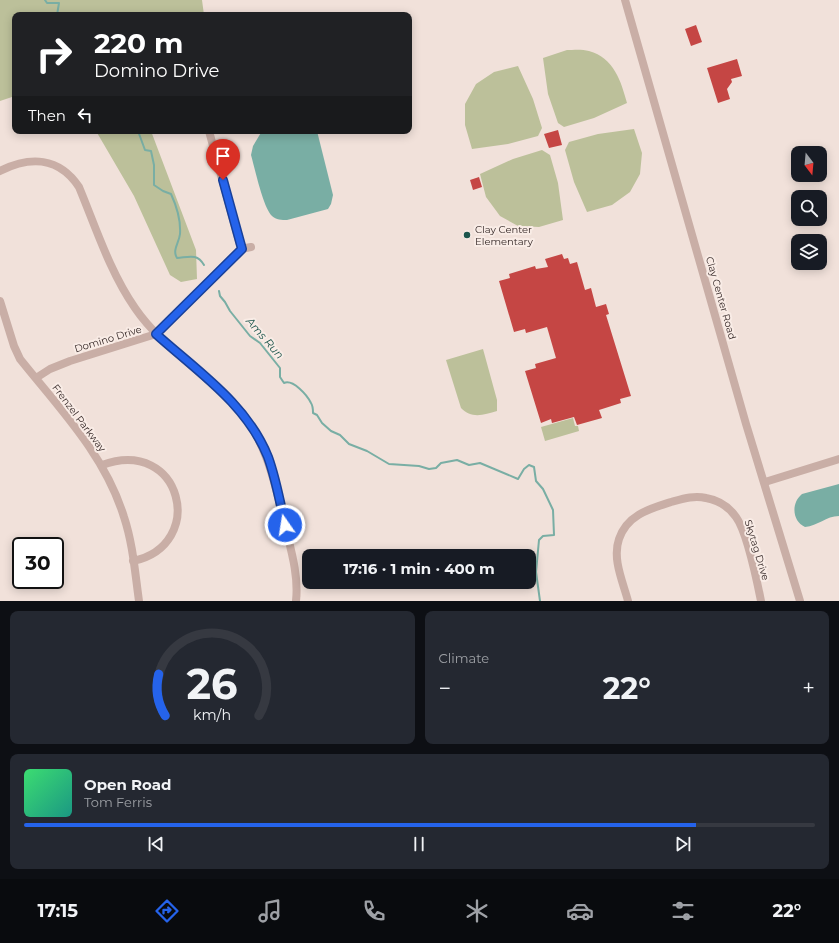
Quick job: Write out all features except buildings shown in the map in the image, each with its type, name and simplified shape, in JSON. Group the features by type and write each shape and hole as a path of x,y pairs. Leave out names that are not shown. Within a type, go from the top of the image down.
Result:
{"street":[{"name":"Clay Center Road","path":"625,0 746,424 800,601"},
{"path":"210,134 242,249 251,247"},
{"path":"0,171 28,162 46,162 58,167 75,181 121,286 135,309 156,334 229,398 247,420 261,443 272,472 294,565 297,584 296,601"},
{"name":"Domino Drive","path":"36,378 50,369 70,361 156,334 242,249"},
{"name":"Frenzel Parkway","path":"0,301 16,352 20,360 86,441 102,465 119,502 124,517 139,601"},
{"path":"764,482 839,459"},
{"path":"102,465 121,460 136,460 152,465 165,476 175,492 177,501 177,520 169,538 164,545 153,554 133,561"},
{"name":"Skytag Drive","path":"628,601 617,558 619,540 625,527 643,511 680,499 696,497 717,501 733,513 739,522 754,571 761,601"}],"green space":[{"path":"0,0 202,0 204,12 12,12 12,97 0,101"},
{"path":"567,50 589,51 598,54 605,59 615,71 619,79 627,103 594,118 564,127 558,123 548,94 543,58"},
{"path":"518,66 533,99 542,128 538,136 508,144 472,149 465,125 465,104 476,84 494,72"},
{"path":"634,129 642,153 640,174 630,192 612,205 587,212 574,182 565,150 569,142 598,134"},
{"path":"98,134 152,134 196,250 197,279 181,282 170,275 134,196"},
{"path":"542,150 550,155 558,183 563,220 539,227 518,226 500,216 486,197 480,174 513,159"},
{"path":"483,349 497,400 497,411 483,415 473,415 461,408 446,360"},
{"path":"573,418 575,426 578,426 579,431 545,441 541,427"}],"water":[{"path":"260,134 318,134 333,195 328,209 287,220 277,219 272,216 265,205 257,178 251,155 253,146"},
{"path":"839,484 839,516 834,516 814,525 805,527 798,521 794,512 796,502 802,494"}],"waterway":[{"name":"Ams Run","path":"45,0 47,3 59,3 58,12"},
{"name":"Ams Run","path":"139,134 145,150 151,151 154,165 154,185 171,194 177,208 180,229 180,234 175,249 177,258 196,257 204,265"},
{"name":"Ams Run","path":"219,291 220,296 230,311 250,336 260,343 280,368 280,377 284,383 288,382 299,388 312,404 313,413 317,415 322,423 331,431 340,435 349,444 367,451 389,464 419,466 429,469 436,468 441,463 457,460 469,465 480,463 518,479 524,469 529,465 534,467 536,481 543,489 553,510 554,535 543,536 539,540 536,572 540,601"}],"place":[{"name":"Clay Center Elementary","path":"467,235"}],"route":[{"path":"223,180 242,249 156,334 229,398 251,425 268,457 285,525"}]}
